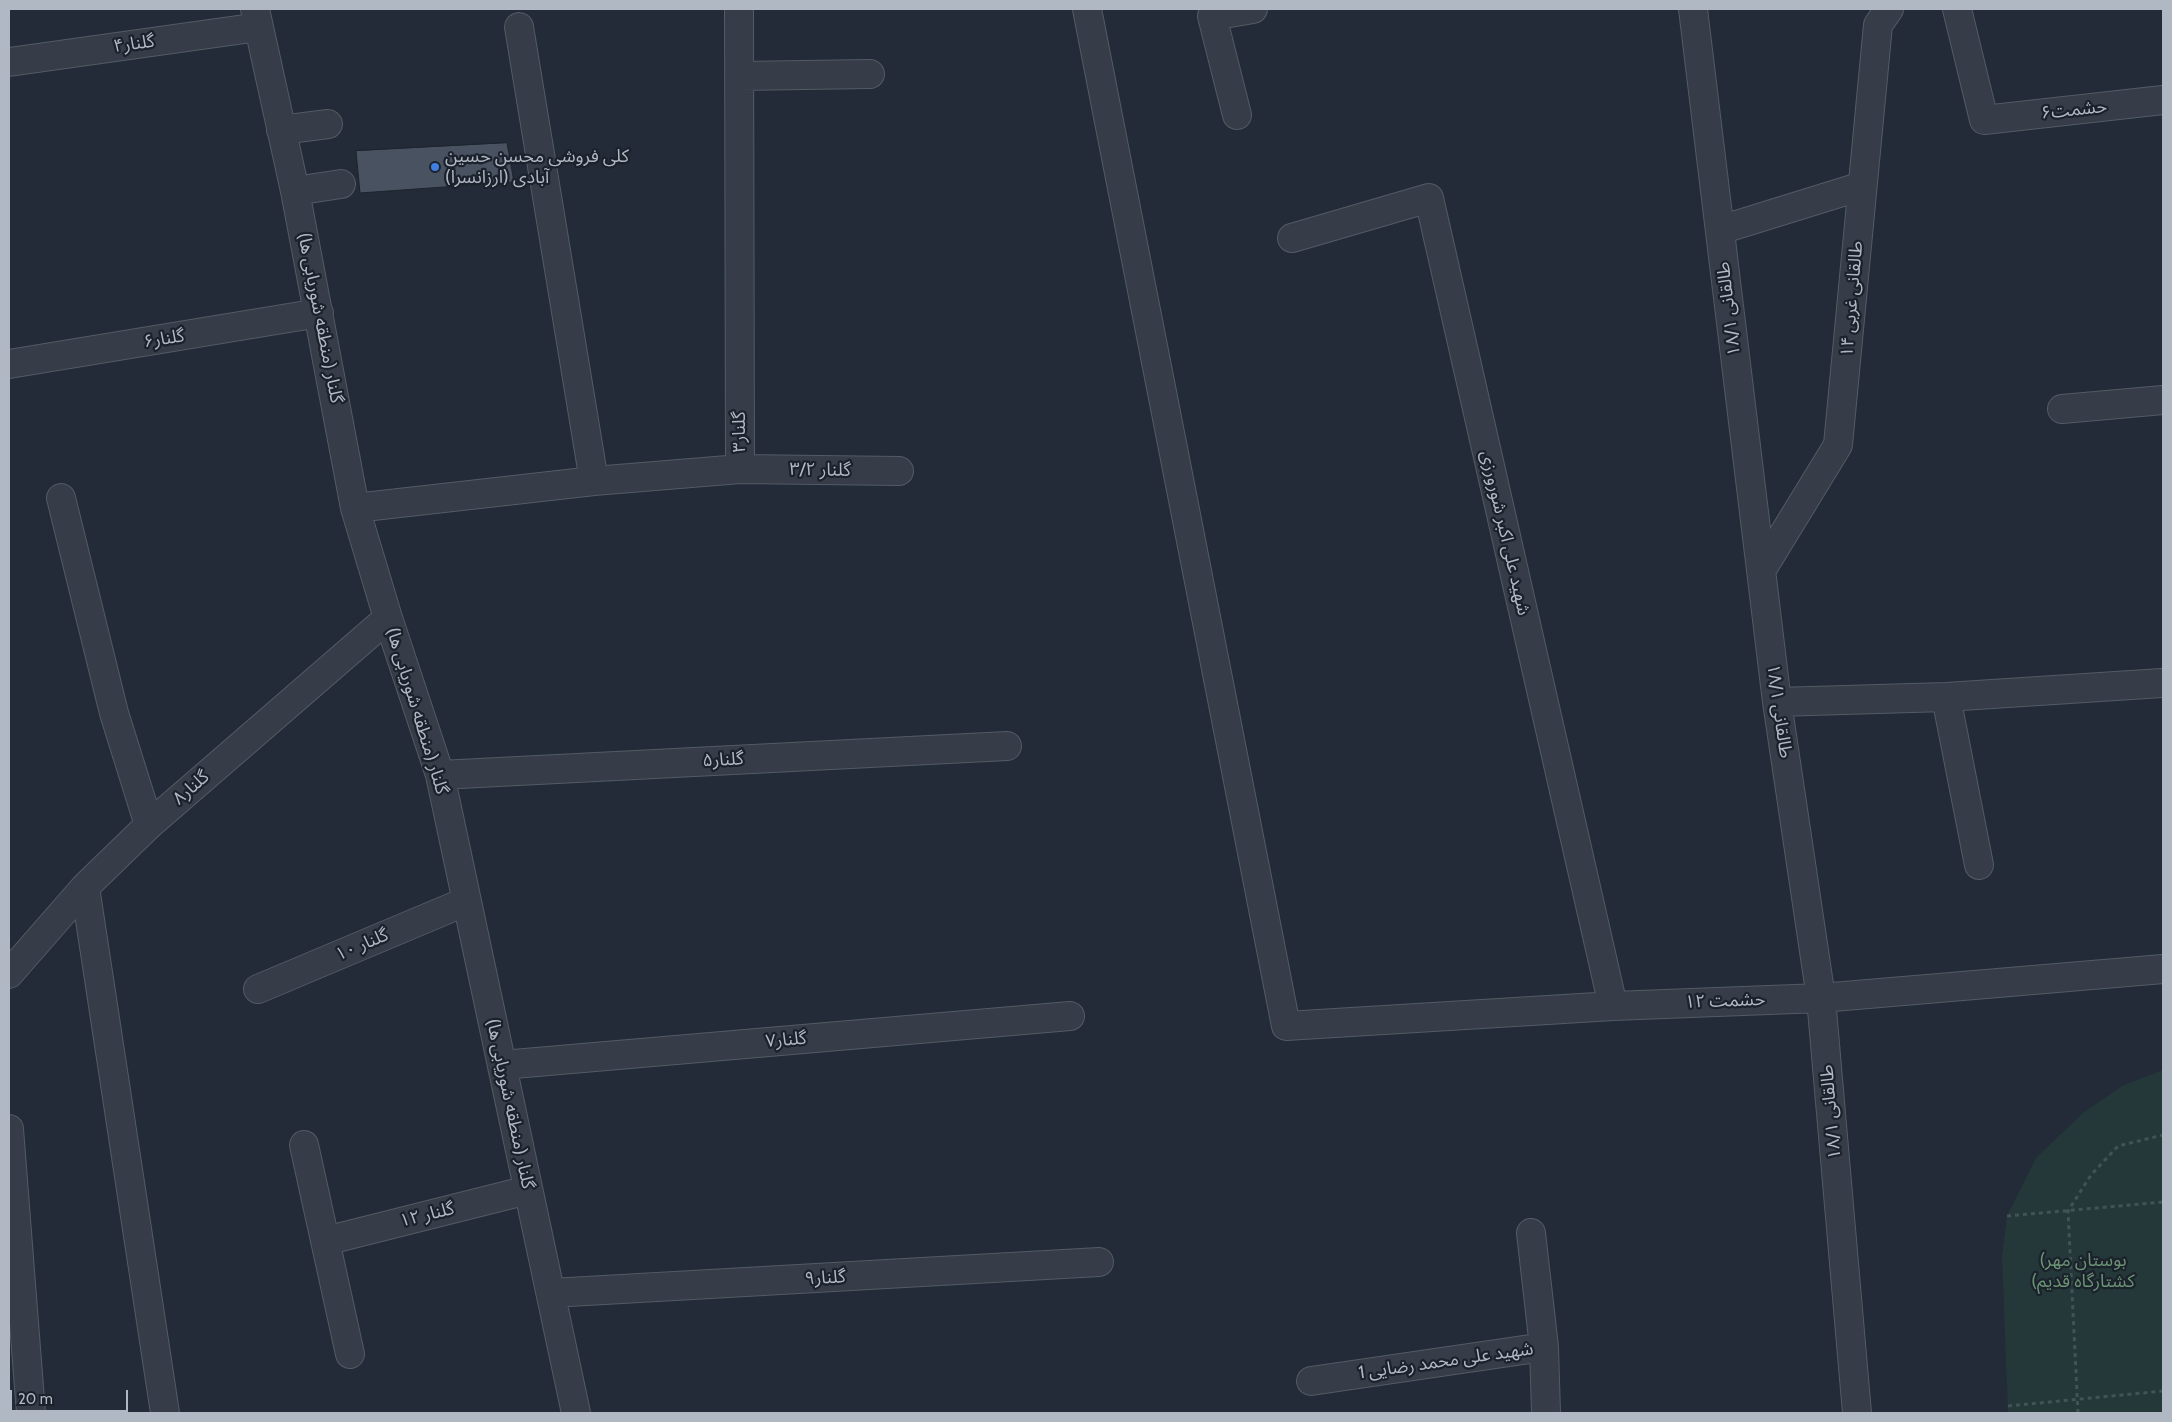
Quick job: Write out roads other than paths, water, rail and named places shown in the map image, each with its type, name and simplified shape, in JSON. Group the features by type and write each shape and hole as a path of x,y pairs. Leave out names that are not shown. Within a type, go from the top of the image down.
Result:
{"street":[{"name":"گلنار۳","path":"355,508 594,481 740,469 739,9"},
{"name":"حشمت ۱۲","path":"1087,9 1286,1026 1613,1006 1821,998 2163,969"},
{"path":"1237,115 1212,16 1253,9"},
{"name":"طالقانی ۱۸/۱","path":"1693,9 1777,702 1821,998 1857,1413"},
{"name":"طالقانی غربی ۱۴","path":"1761,571 1838,445 1878,25 1890,9"},
{"name":"حشمت۶","path":"1957,9 1984,120 2163,100"},
{"name":"گلنار۴","path":"9,62 257,18"},
{"name":"گلنار (منطقه شوریابی ها)","path":"257,18 295,191 355,508 388,618 440,775 576,1413"},
{"path":"519,26 594,481"},
{"path":"739,76 870,74"},
{"path":"282,130 328,124"},
{"path":"295,191 341,184"},
{"path":"1720,230 1862,186"},
{"name":"شهید علی اکبر شورورزی","path":"1292,238 1428,198 1613,1006"},
{"name":"گلنار۶","path":"9,364 319,313"},
{"path":"2062,409 2163,400"},
{"name":"گلنار ۳/۲","path":"740,469 899,471"},
{"path":"61,498 114,713 149,825"},
{"name":"گلنار۸","path":"9,974 85,887 149,825 388,618"},
{"path":"1777,702 1946,697 2162,683"},
{"path":"1946,697 1979,865"},
{"name":"گلنار۵","path":"440,775 1007,746"},
{"path":"85,887 166,1413"},
{"name":"گلنار ۱۰","path":"258,989 466,901"},
{"name":"گلنار۷","path":"502,1065 1070,1016"},
{"path":"9,1141 30,1413"},
{"path":"304,1145 350,1354"},
{"name":"گلنار ۱۲","path":"326,1241 528,1190"},
{"path":"1531,1234 1544,1347"},
{"name":"گلنار۹","path":"551,1293 1100,1262"},
{"name":"شهید علی محمد رضایی 1","path":"1311,1380 1544,1347 1546,1413"}],"place":[{"name":"کلی فروشی محسن حسین آبادی (ارزانسرا)","path":"435,167"}],"park label":[{"name":"(بوستان مهر (کشتارگاه قدیم","path":"2083,1271"}]}
